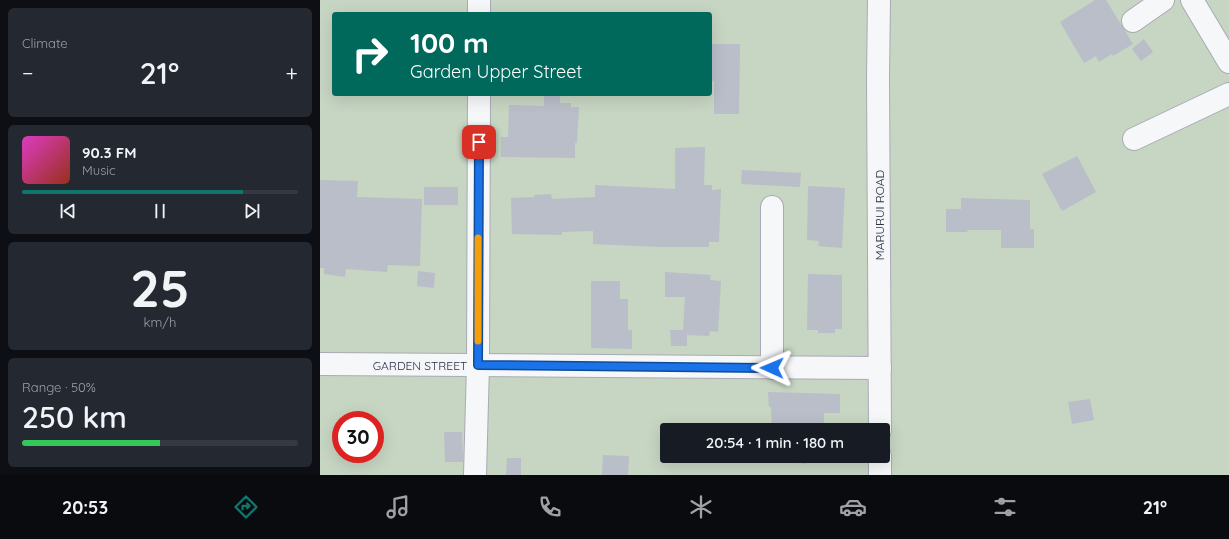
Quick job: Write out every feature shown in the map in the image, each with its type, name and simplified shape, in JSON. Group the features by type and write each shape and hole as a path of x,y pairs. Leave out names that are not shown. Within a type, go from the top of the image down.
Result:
{"street":[{"path":"479,0 479,12"},
{"name":"MARURUI ROAD","path":"879,0 880,423"},
{"path":"1132,21 1163,0"},
{"path":"1192,0 1229,62"},
{"path":"1134,139 1229,94"},
{"path":"475,475 478,365 479,96"},
{"path":"772,207 772,368"},
{"name":"GARDEN STREET","path":"320,364 880,368"},
{"path":"880,463 880,475"}],"green space":[{"path":"320,0 1229,0 1229,475 320,475"}],"building":[{"path":"1095,0 1106,0 1133,44 1113,56 1112,54 1099,62 1096,56 1084,63 1060,22"},
{"path":"1144,39 1153,52 1141,61 1132,49"},
{"path":"712,44 740,44 739,114 714,114 714,81 712,81"},
{"path":"544,96 560,96 560,103 571,103 571,107 579,107 575,158 501,157 501,137 508,137 509,105 544,106"},
{"path":"705,147 704,185 712,185 712,190 721,189 719,242 709,242 709,247 660,247 593,244 593,231 562,232 562,235 512,234 511,198 534,197 534,195 551,194 552,199 595,197 595,185 675,189 675,148"},
{"path":"1077,156 1096,192 1062,211 1042,174"},
{"path":"742,170 801,173 800,187 741,184"},
{"path":"320,180 358,181 357,197 422,199 420,266 388,265 387,272 346,269 345,277 324,274 324,268 320,268"},
{"path":"808,186 845,188 842,248 818,246 819,241 807,240"},
{"path":"424,187 458,187 458,205 424,205"},
{"path":"961,198 1030,200 1030,229 1034,229 1034,248 1001,248 1001,230 946,232 946,209 961,209"},
{"path":"418,271 435,273 434,288 417,286"},
{"path":"665,272 711,275 710,280 721,281 718,332 710,331 709,336 687,335 687,346 671,346 670,330 683,330 685,297 665,297"},
{"path":"808,274 842,275 842,329 835,329 835,333 818,333 818,330 807,330"},
{"path":"591,281 620,281 620,299 628,299 628,330 632,330 632,349 591,348"},
{"path":"768,392 840,394 840,413 824,413 823,423 772,423 771,407 769,407"},
{"path":"1090,399 1094,420 1072,424 1068,402"},
{"path":"444,432 462,432 463,462 445,462"},
{"path":"603,455 629,456 628,475 602,475"},
{"path":"507,458 521,458 521,475 506,475"}],"slow traffic":[{"path":"478,238 478,341"}],"route":[{"path":"479,142 478,365 772,368"}]}
